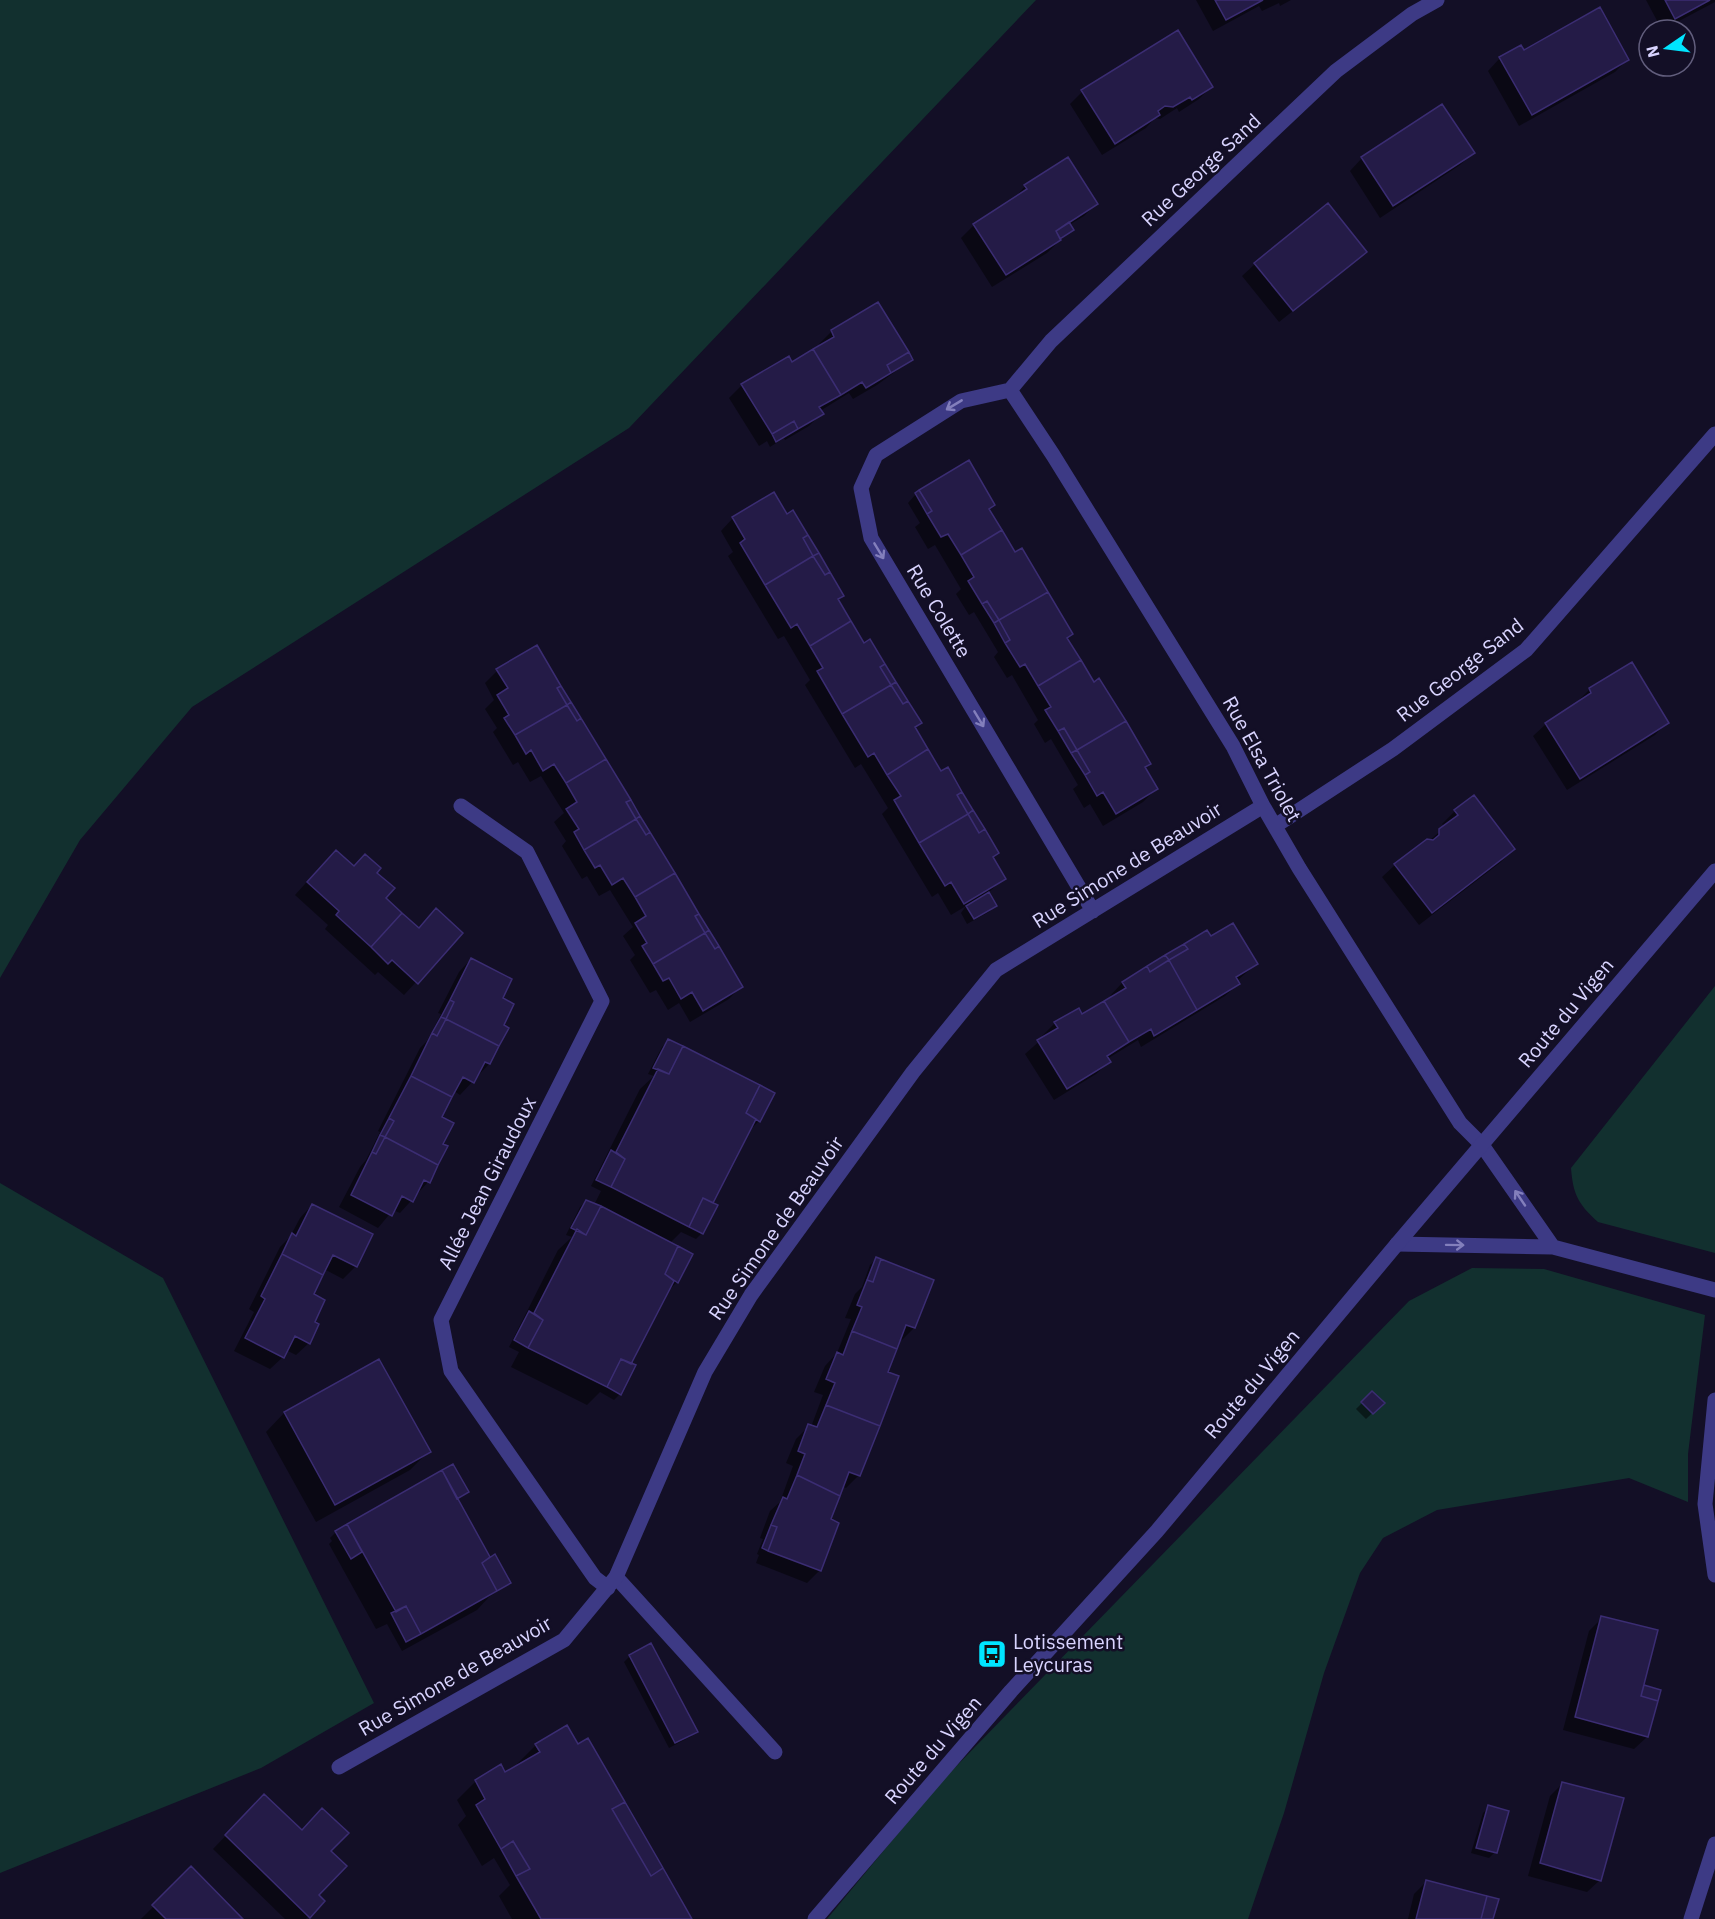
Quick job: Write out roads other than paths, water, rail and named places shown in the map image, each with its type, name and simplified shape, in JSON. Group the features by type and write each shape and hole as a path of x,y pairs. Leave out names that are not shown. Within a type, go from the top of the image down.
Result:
{"street":[{"name":"Rue George Sand","path":"1010,390 1051,341 1336,71 1412,14 1437,0"},
{"name":"Rue Elsa Triolet","path":"1010,390 1053,455 1233,746 1275,826 1460,1123 1482,1144 1553,1247"},
{"name":"Rue Colette","path":"1010,390 961,400 876,455 861,488 871,538 1093,911"},
{"name":"Rue George Sand","path":"1275,826 1393,749 1526,650 1715,434"},
{"name":"Allée Jean Giraudoux","path":"461,806 527,852 602,1001 441,1320 451,1371 595,1578 612,1583"},
{"name":"Rue Simone de Beauvoir","path":"339,1767 564,1640 612,1583 705,1372 751,1295 913,1072 996,970 1263,806"},
{"name":"Route du Vigen","path":"815,1919 1011,1691 1157,1531 1396,1244 1715,871"},
{"path":"1396,1244 1553,1247 1715,1290"},
{"path":"1715,1400 1705,1504 1715,1575"},
{"path":"612,1583 775,1752"},
{"path":"1691,1919 1715,1844"}],"place":[{"name":"Lotissement Leycuras","path":"992,1654"}]}
